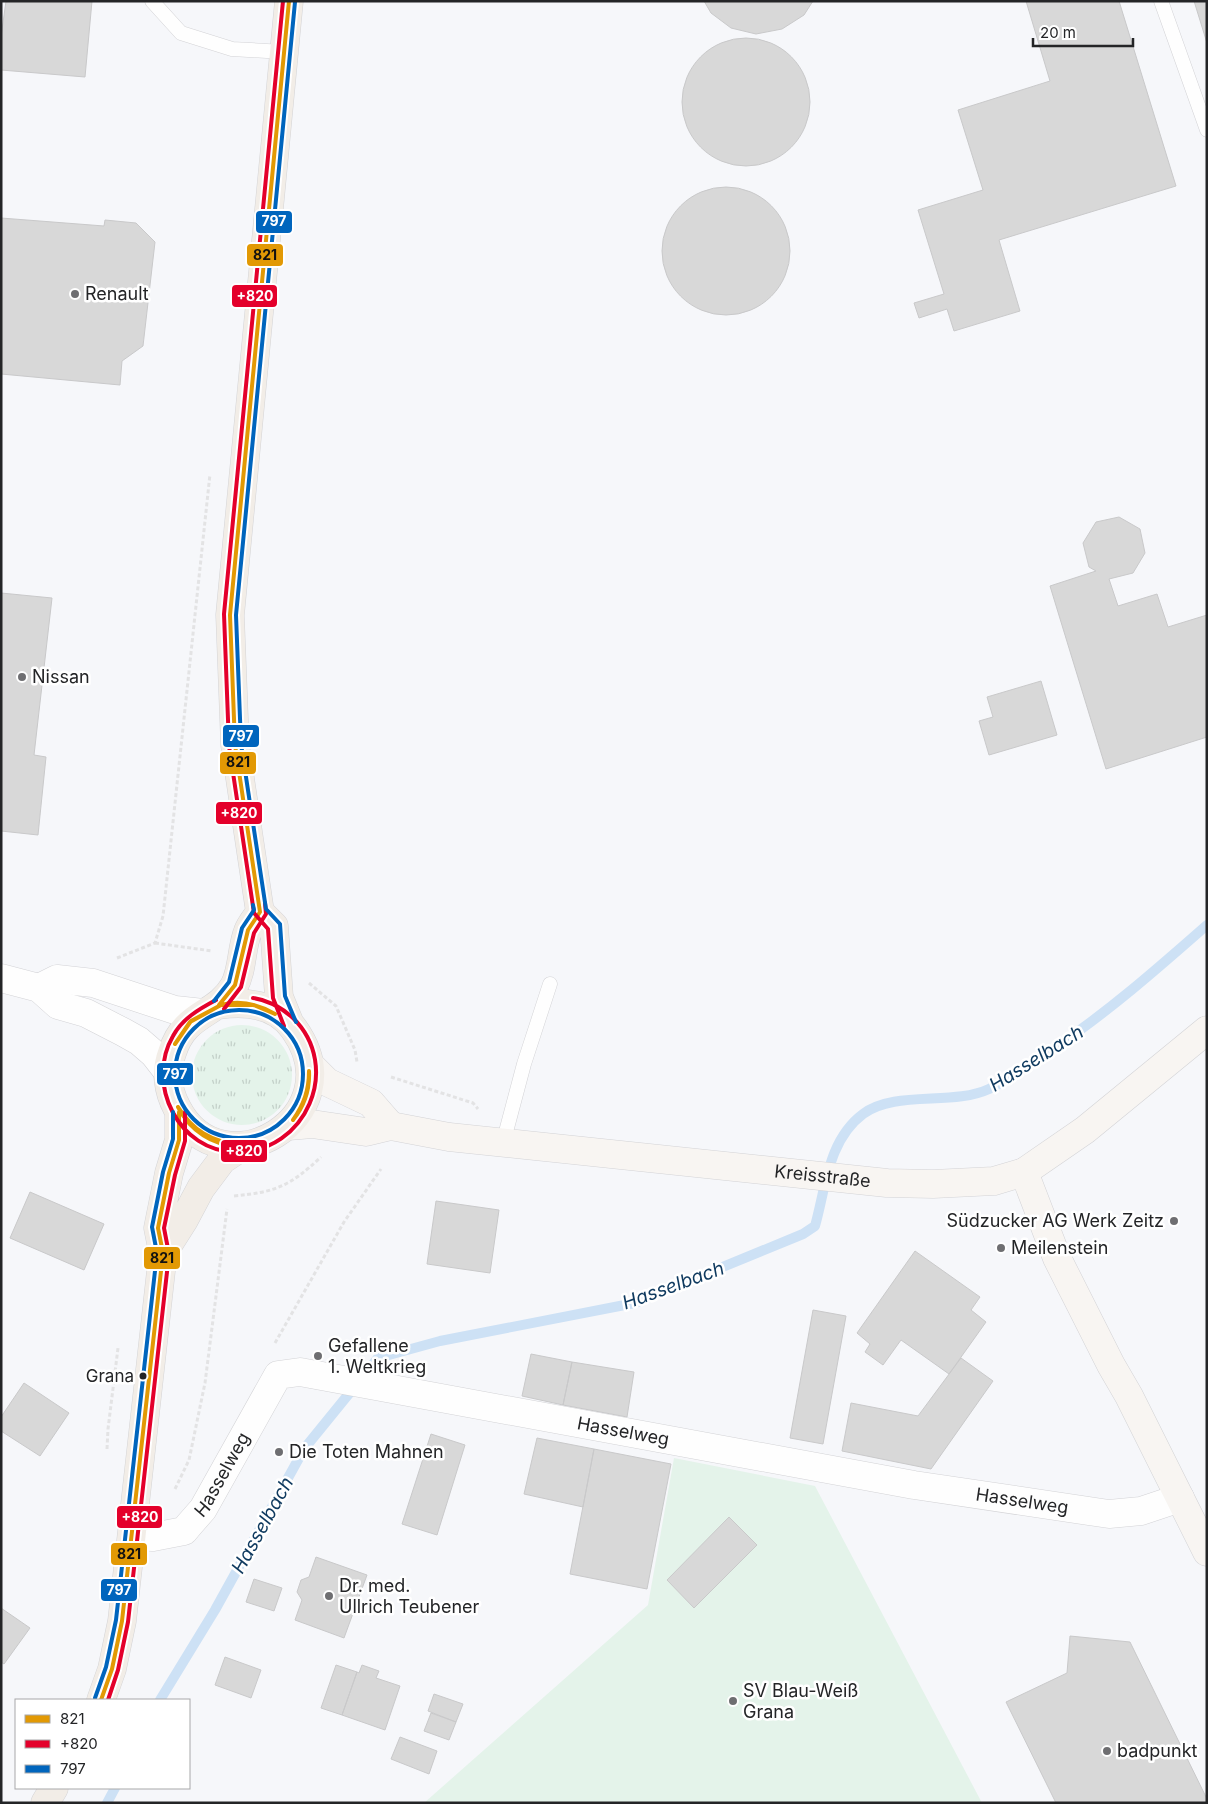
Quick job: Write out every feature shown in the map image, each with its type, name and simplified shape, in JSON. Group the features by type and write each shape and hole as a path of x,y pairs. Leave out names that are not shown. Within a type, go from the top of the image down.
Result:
{"main road":[{"path":"163,1253 201,1188 222,1160 243,1146 267,1140 288,1126 299,1113 306,1098 310,1081 310,1065 304,1043 290,1024 279,997 274,926 260,912 235,745 230,615 289,1"},
{"path":"243,1146 224,1144 206,1137 191,1126 172,1100 168,1072 171,1055 178,1038 188,1024 211,1009 234,985 248,930 260,912"},
{"path":"211,1009 238,1002 257,1004 275,1012 290,1024"},
{"name":"Kreisstraße","path":"288,1126 312,1124 366,1132 391,1126 449,1137 846,1180 933,1184 994,1181 1024,1172 1085,1130 1207,1030"},
{"path":"310,1065 327,1082 371,1103 391,1126"},
{"path":"100,1699 112,1669 143,1537 163,1253 158,1228 169,1172 179,1140 179,1112"},
{"path":"1024,1172 1057,1258 1207,1552"},
{"path":"45,1803 53,1789"}],"street":[{"path":"1,978 39,988 58,1004 86,1013 139,1041 154,1054 168,1072"},
{"path":"39,988 57,979 93,983 167,1008 211,1009"},
{"name":"Hasselweg","path":"143,1537 184,1531 202,1509 278,1375 300,1372 914,1485 1109,1514 1141,1511 1180,1498"}],"lane":[{"path":"152,1 181,33 232,49 284,52"},
{"path":"1161,1 1207,130"},
{"path":"503,1142 524,1064 550,984"}],"path":[{"path":"156,943 163,916 210,468"},
{"path":"116,958 156,943 218,952"},
{"path":"308,982 336,1006 355,1050 358,1065"},
{"path":"388,1077 474,1104 503,1142"},
{"path":"229,1196 264,1193 298,1179 325,1153"},
{"path":"278,1375 273,1347 344,1222 381,1169"},
{"path":"174,1492 189,1460 205,1383 228,1205"},
{"path":"107,1458 108,1430 120,1339"}],"green space":[{"path":"242,1025 252,1026 270,1033 284,1047 291,1065 291,1085 284,1103 270,1117 252,1124 242,1125 232,1124 214,1117 200,1103 193,1085 192,1075 193,1065 200,1047 214,1033 232,1026"},
{"name":"SV Blau-Weiß Grana","path":"674,1458 815,1486 982,1803 424,1803 648,1605"}],"building":[{"path":"6,1 92,1 85,77 1,70 1,37"},
{"path":"704,1 813,1 804,15 782,29 756,34 731,28 711,13"},
{"path":"1026,1 1119,1 1176,186 999,240 1020,311 954,331 947,309 919,318 914,303 944,294 918,210 983,190 958,110 1050,81"},
{"path":"1194,1 1207,1 1207,43"},
{"path":"746,38 770,43 791,57 805,78 810,102 805,126 791,147 770,161 746,166 722,161 701,147 687,126 682,102 687,78 701,57 722,43"},
{"path":"726,187 750,192 771,206 785,227 790,251 785,275 771,296 750,310 726,315 702,310 681,296 667,275 662,251 667,227 681,206 702,192"},
{"name":"Renault","path":"1,218 104,226 105,220 136,223 155,242 143,346 122,361 120,385 1,374"},
{"path":"1119,517 1140,529 1145,553 1133,573 1109,579 1118,606 1157,594 1168,627 1207,615 1207,737 1106,769 1050,586 1096,571 1089,567 1083,543 1096,522"},
{"name":"Nissan","path":"1,593 52,598 34,755 46,757 38,835 1,831"},
{"path":"1041,681 1057,735 989,755 979,721 993,717 987,697"},
{"path":"30,1192 104,1224 84,1270 10,1238"},
{"path":"436,1201 499,1210 490,1273 427,1264"},
{"path":"915,1251 980,1297 971,1310 986,1322 949,1374 901,1340 883,1365 865,1352 870,1344 857,1333"},
{"path":"813,1310 846,1316 823,1444 790,1438"},
{"path":"531,1354 572,1362 563,1405 522,1396"},
{"path":"961,1358 993,1381 931,1469 842,1451 851,1403 918,1416"},
{"path":"572,1362 634,1372 627,1417 563,1405"},
{"path":"24,1383 69,1413 40,1456 1,1431 1,1417"},
{"path":"431,1434 465,1445 437,1535 402,1524"},
{"path":"537,1438 594,1449 583,1507 524,1494"},
{"path":"594,1449 671,1464 647,1589 570,1574"},
{"path":"729,1517 757,1545 694,1608 667,1580"},
{"name":"Dr. med. Ullrich Teubener","path":"316,1557 367,1575 344,1638 295,1620 302,1600 297,1592 301,1580 309,1577"},
{"path":"254,1579 282,1588 274,1611 246,1602"},
{"path":"1,1608 30,1628 4,1664 1,1662"},
{"name":"badpunkt","path":"1070,1636 1130,1642 1207,1799 1207,1803 1056,1803 1006,1702 1067,1673"},
{"path":"225,1657 261,1670 251,1698 215,1685"},
{"path":"336,1665 357,1672 342,1715 321,1708"},
{"path":"362,1665 379,1671 376,1678 400,1686 385,1730 342,1715 357,1672 359,1673"},
{"path":"434,1694 463,1704 456,1722 428,1711"},
{"path":"431,1713 456,1722 449,1740 424,1731"},
{"path":"400,1737 437,1751 429,1774 391,1759"}],"waterway":[{"name":"Hasselbach","path":"161,1699 215,1610 304,1449 378,1358 440,1341 635,1303 803,1234 815,1226 835,1151 851,1125 863,1114 891,1102 959,1097 989,1089 1038,1060 1113,1005 1207,925"},
{"name":"Hasselbach","path":"107,1803 114,1789"}],"transit line":[{"name":"+820","path":"283,1 224,614 229,746 254,913 268,929 273,998 284,1026"},
{"name":"821","path":"219,1005 235,985 248,930 260,912 235,745 230,615 289,1"},
{"name":"797","path":"295,2 236,615 241,744 266,909 280,924 285,996 296,1022"},
{"name":"+820","path":"224,1009 241,987 254,933 266,914 265,903"},
{"name":"797","path":"214,1001 229,982 242,928 254,910 253,905"},
{"name":"+820","path":"216,1000 203,1007 181,1024 173,1036 165,1055 163,1074 166,1094 173,1112 184,1128 198,1141 216,1149 236,1152 261,1149 281,1138 298,1123 310,1104 315,1082 315,1060 308,1038 293,1018 284,1011 274,1005 253,998"},
{"name":"821","path":"221,1005 249,1004 275,1014"},
{"name":"821","path":"175,1044 191,1021 221,1005"},
{"name":"821","path":"175,1044 190,1022 221,1005"},
{"name":"821","path":"221,1005 254,1005 275,1014"},
{"name":"797","path":"239,1010 263,1015 284,1029 298,1050 303,1074 298,1098 284,1119 263,1133 239,1138 215,1133 194,1119 180,1098 175,1074 180,1050 194,1029 215,1015 239,1010"},
{"name":"821","path":"293,1120 305,1097 309,1071"},
{"name":"821","path":"293,1120 301,1109 306,1097 309,1071"},
{"name":"821","path":"178,1107 190,1122 204,1134 220,1141 239,1145"},
{"name":"821","path":"178,1107 189,1123 211,1140 229,1145 239,1145"},
{"name":"797","path":"95,1698 106,1667 116,1620 157,1253 152,1227 163,1172 173,1139 173,1112"},
{"name":"821","path":"101,1699 112,1669 122,1621 163,1253 158,1228 169,1173 179,1140 179,1112"},
{"name":"+820","path":"108,1699 118,1670 128,1622 169,1254 164,1228 175,1175 185,1141 185,1112"}],"place":[{"name":"Renault","path":"75,294"},
{"name":"Nissan","path":"22,677"},
{"name":"Südzucker AG Werk Zeitz","path":"1174,1221"},
{"name":"Meilenstein","path":"1001,1248"},
{"name":"Gefallene 1. Weltkrieg","path":"318,1356"},
{"name":"Grana","path":"143,1376"},
{"name":"Die Toten Mahnen","path":"279,1452"},
{"name":"Dr. med. Ullrich Teubener","path":"329,1596"},
{"name":"SV Blau-Weiß Grana","path":"733,1701"},
{"name":"badpunkt","path":"1107,1751"}]}
